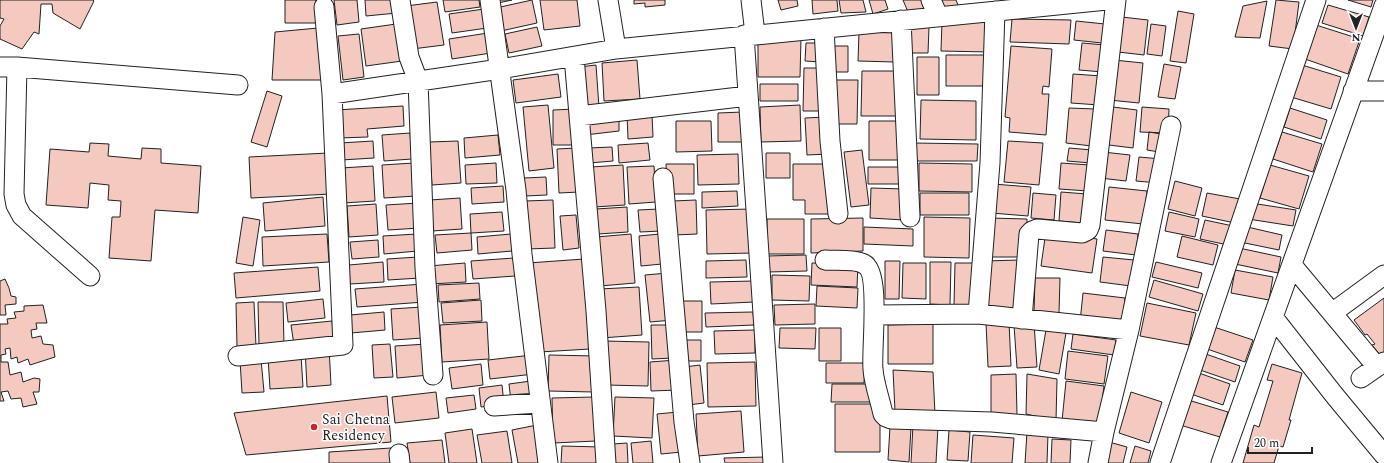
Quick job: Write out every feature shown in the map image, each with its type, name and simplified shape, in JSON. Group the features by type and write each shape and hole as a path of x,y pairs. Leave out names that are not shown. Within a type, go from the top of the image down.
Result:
{"street":[{"path":"400,0 409,57 418,81 425,268 433,375"},
{"path":"490,0 516,190 522,254 548,463"},
{"path":"608,0 616,49"},
{"path":"751,0 748,96 772,463"},
{"path":"332,94 500,69 616,49 901,20 934,8 995,11 1098,0"},
{"path":"1022,319 1030,234 1032,231 1082,233 1088,230 1090,224 1116,0"},
{"path":"1160,463 1316,0"},
{"path":"1221,463 1384,6"},
{"path":"238,356 344,345 332,94 324,7"},
{"path":"978,314 990,163 995,11"},
{"path":"901,20 910,217"},
{"path":"824,28 830,141 838,214"},
{"path":"574,57 596,311 606,463"},
{"path":"90,276 22,216 16,205 14,194 8,67 238,85"},
{"path":"1353,91 1384,91"},
{"path":"579,116 748,96"},
{"path":"1098,463 1129,330 1171,126"},
{"path":"663,178 684,422 690,463"},
{"path":"825,260 865,264 871,271 875,315 873,368 883,414 886,417 891,419 992,422 1104,432"},
{"path":"1292,265 1332,313 1374,369"},
{"path":"1332,313 1384,275"},
{"path":"875,315 978,314 1129,330"},
{"path":"1273,317 1335,396 1384,455"},
{"path":"494,406 540,403"}],"building":[{"path":"0,0 94,1 80,29 53,13 52,4 41,4 39,34 34,32 22,49 0,39 0,26 4,19 0,18"},
{"path":"285,0 316,0 316,23 285,23"},
{"path":"334,0 357,0 359,22 337,25"},
{"path":"365,0 395,0 397,13 366,16"},
{"path":"443,0 479,0 480,7 445,12"},
{"path":"498,0 512,0 498,3"},
{"path":"532,0 537,23 501,31 496,8"},
{"path":"540,0 577,0 580,26 544,30"},
{"path":"634,0 665,0 665,5 645,7 645,3 634,4"},
{"path":"778,0 797,0 798,6 781,10"},
{"path":"812,0 837,0 838,11 813,14"},
{"path":"839,0 863,0 866,12 841,13"},
{"path":"869,0 885,0 888,9 873,14"},
{"path":"903,0 927,0 931,8 908,12"},
{"path":"938,0 956,0 958,5 942,11"},
{"path":"1276,0 1299,2 1293,49 1269,46"},
{"path":"1348,0 1373,0 1371,7"},
{"path":"1267,1 1260,38 1235,37 1243,6"},
{"path":"437,2 444,45 412,49 406,6"},
{"path":"1328,5 1369,17 1363,36 1322,23"},
{"path":"484,9 487,28 452,33 449,14"},
{"path":"1178,11 1194,14 1186,63 1170,61"},
{"path":"1122,17 1148,20 1144,55 1118,52"},
{"path":"1012,19 1071,20 1069,44 1010,42"},
{"path":"942,21 991,22 990,52 941,51"},
{"path":"1076,21 1105,24 1102,43 1074,40"},
{"path":"396,24 402,61 366,66 361,29"},
{"path":"1151,24 1166,26 1162,56 1147,54"},
{"path":"1316,25 1360,39 1348,74 1305,59"},
{"path":"537,27 542,46 509,53 505,34"},
{"path":"904,27 929,27 928,53 904,53"},
{"path":"318,28 322,80 272,80 275,32"},
{"path":"859,32 895,33 894,62 858,61"},
{"path":"488,33 491,53 452,59 449,39"},
{"path":"359,34 364,77 343,80 338,36"},
{"path":"758,37 801,38 800,77 758,77"},
{"path":"806,43 821,43 821,62 805,61"},
{"path":"1082,43 1105,45 1103,72 1079,70"},
{"path":"828,46 848,46 848,72 828,72"},
{"path":"1011,46 1052,49 1049,87 1043,86 1042,94 1049,94 1046,135 1009,132 1010,118 1005,117"},
{"path":"946,55 987,55 987,86 946,86"},
{"path":"917,57 939,57 939,95 917,95"},
{"path":"637,60 640,99 604,101 602,63"},
{"path":"1114,60 1143,63 1139,103 1109,100"},
{"path":"1164,64 1181,67 1175,99 1158,97"},
{"path":"596,65 599,107 582,108 579,67"},
{"path":"1302,65 1341,77 1331,109 1291,97"},
{"path":"804,68 823,68 823,111 803,111"},
{"path":"862,71 898,71 898,116 861,116"},
{"path":"558,74 561,97 516,103 513,80"},
{"path":"1073,74 1102,76 1099,105 1071,103"},
{"path":"835,80 858,80 857,124 834,124"},
{"path":"760,84 798,84 798,101 760,101"},
{"path":"267,91 282,96 267,147 251,142"},
{"path":"921,100 976,101 976,140 920,139"},
{"path":"548,105 554,168 529,171 523,107"},
{"path":"800,105 801,141 761,142 760,107"},
{"path":"403,106 404,126 367,129 368,137 338,138 336,110"},
{"path":"1113,107 1137,110 1133,148 1109,145"},
{"path":"1142,107 1169,109 1168,133 1140,132"},
{"path":"1069,108 1095,109 1092,146 1066,143"},
{"path":"1290,108 1327,120 1321,139 1284,127"},
{"path":"575,109 576,145 553,145 553,110"},
{"path":"743,112 744,142 718,142 718,113"},
{"path":"652,114 653,137 628,139 627,115"},
{"path":"826,117 828,154 807,155 805,118"},
{"path":"619,118 619,131 585,135 583,121"},
{"path":"676,121 711,121 712,151 676,152"},
{"path":"869,121 902,121 902,160 869,160"},
{"path":"1149,132 1167,135 1165,153 1147,150"},
{"path":"1282,132 1322,144 1313,172 1273,159"},
{"path":"410,133 412,159 384,161 382,135"},
{"path":"498,135 500,155 465,158 464,138"},
{"path":"373,141 374,158 341,160 340,143"},
{"path":"458,141 461,183 432,185 429,142"},
{"path":"1008,141 1043,143 1039,185 1004,182"},
{"path":"90,143 109,144 108,156 141,159 142,148 161,149 161,163 201,166 198,213 155,210 151,261 109,258 112,217 120,217 121,201 108,200 109,185 90,183 88,208 46,205 50,149 89,152"},
{"path":"648,143 650,160 619,163 618,145"},
{"path":"914,143 978,144 977,161 913,161"},
{"path":"612,147 613,161 589,163 588,148"},
{"path":"576,148 579,192 559,193 557,149"},
{"path":"1069,148 1092,150 1091,163 1067,161"},
{"path":"862,150 869,205 851,207 844,152"},
{"path":"1103,152 1130,155 1126,181 1100,178"},
{"path":"328,153 331,194 251,198 249,157"},
{"path":"766,153 790,153 790,178 766,178"},
{"path":"738,154 739,184 698,185 697,155"},
{"path":"1139,157 1162,159 1159,183 1136,181"},
{"path":"414,163 416,196 384,198 382,165"},
{"path":"496,163 497,183 466,184 465,165"},
{"path":"919,163 972,164 972,192 919,191"},
{"path":"1061,163 1090,165 1088,191 1059,189"},
{"path":"666,164 694,164 694,194 667,194"},
{"path":"793,164 829,164 829,214 805,214 805,200 793,200"},
{"path":"623,165 625,205 594,207 591,167"},
{"path":"1270,165 1309,176 1299,209 1260,198"},
{"path":"373,166 375,201 343,203 341,168"},
{"path":"654,166 656,202 629,204 627,167"},
{"path":"868,167 907,167 906,184 868,184"},
{"path":"546,177 547,195 525,196 524,178"},
{"path":"1175,181 1202,188 1195,216 1168,209"},
{"path":"993,184 1031,187 1028,216 991,213"},
{"path":"503,186 504,202 472,204 471,188"},
{"path":"1109,187 1147,191 1143,224 1105,220"},
{"path":"871,188 905,189 904,220 870,218"},
{"path":"737,191 738,206 702,208 702,192"},
{"path":"1061,192 1087,194 1084,223 1059,221"},
{"path":"920,193 969,193 969,215 920,215"},
{"path":"1033,193 1056,195 1054,220 1031,218"},
{"path":"1207,193 1240,199 1235,223 1202,216"},
{"path":"323,197 325,226 265,231 263,203"},
{"path":"460,198 462,229 432,231 430,200"},
{"path":"553,200 555,248 527,249 525,201"},
{"path":"696,200 697,234 674,235 673,201"},
{"path":"418,203 420,228 388,230 386,205"},
{"path":"1251,203 1296,210 1293,226 1248,219"},
{"path":"376,204 378,235 349,237 347,206"},
{"path":"627,207 628,232 598,234 596,209"},
{"path":"659,209 661,231 640,232 638,210"},
{"path":"752,209 753,253 707,254 706,210"},
{"path":"502,212 504,231 471,233 470,214"},
{"path":"1169,212 1199,219 1195,237 1165,231"},
{"path":"576,215 579,248 563,250 560,216"},
{"path":"243,217 260,220 253,266 236,263"},
{"path":"924,217 970,218 969,258 924,257"},
{"path":"863,218 863,251 811,253 811,219"},
{"path":"989,218 1027,219 1027,257 989,257"},
{"path":"767,219 804,219 804,254 767,254"},
{"path":"1205,220 1233,226 1228,245 1200,239"},
{"path":"1243,226 1282,235 1279,250 1240,242"},
{"path":"864,227 913,229 913,246 864,244"},
{"path":"1106,230 1138,234 1136,255 1103,251"},
{"path":"1046,231 1097,239 1092,273 1041,266"},
{"path":"471,233 472,250 437,253 435,235"},
{"path":"327,234 329,262 263,266 262,237"},
{"path":"417,234 418,251 384,254 383,236"},
{"path":"511,234 512,251 478,254 477,237"},
{"path":"631,234 635,283 600,286 596,237"},
{"path":"660,234 662,264 641,266 639,236"},
{"path":"1182,236 1218,245 1213,265 1177,257"},
{"path":"378,240 379,257 352,259 350,242"},
{"path":"1239,248 1281,257 1278,273 1235,264"},
{"path":"806,255 807,271 767,272 767,256"},
{"path":"418,257 420,278 388,280 387,259"},
{"path":"1103,257 1134,260 1131,286 1100,282"},
{"path":"514,258 515,276 473,279 471,261"},
{"path":"584,259 590,349 539,352 528,263"},
{"path":"746,260 747,277 706,278 706,261"},
{"path":"1020,260 1022,309 987,311 985,261"},
{"path":"885,261 900,261 899,299 885,299"},
{"path":"383,262 384,282 350,284 349,265"},
{"path":"930,262 951,262 950,305 930,304"},
{"path":"1156,262 1202,273 1198,288 1152,277"},
{"path":"465,263 466,282 430,284 429,266"},
{"path":"812,263 858,264 857,287 811,285"},
{"path":"903,263 926,263 926,299 902,298"},
{"path":"955,263 976,263 972,305 954,305"},
{"path":"318,267 320,291 236,298 234,273"},
{"path":"1235,270 1273,277 1269,300 1231,293"},
{"path":"668,273 673,320 650,322 645,275"},
{"path":"772,275 810,276 809,301 772,300"},
{"path":"1035,278 1060,278 1059,313 1034,313"},
{"path":"5,279 11,296 16,297 16,304 5,305 6,315 0,315 0,281"},
{"path":"1154,280 1203,294 1198,311 1149,297"},
{"path":"754,281 754,302 711,304 710,282"},
{"path":"479,283 480,299 439,302 438,285"},
{"path":"423,284 424,302 357,307 355,289"},
{"path":"817,286 858,288 857,308 816,306"},
{"path":"639,287 642,335 601,338 599,289"},
{"path":"1083,293 1125,298 1122,326 1080,322"},
{"path":"1384,298 1384,353 1381,356 1372,345 1375,344 1367,334 1365,335 1354,320"},
{"path":"323,299 325,318 288,322 286,303"},
{"path":"481,300 482,321 443,323 441,303"},
{"path":"681,301 702,301 702,332 681,332"},
{"path":"254,302 256,346 237,347 236,303"},
{"path":"258,302 283,302 284,345 259,346"},
{"path":"1147,303 1196,313 1189,345 1140,336"},
{"path":"815,304 815,324 775,325 774,305"},
{"path":"43,305 47,323 36,323 37,329 31,330 32,338 41,336 43,344 53,345 55,357 30,365 28,359 18,363 17,357 11,359 10,348 5,349 6,354 1,355 1,362 8,362 10,375 21,372 23,382 34,378 40,379 39,392 33,392 37,404 23,407 21,398 11,399 8,391 1,392 4,401 0,401 0,324 8,324 7,319 16,318 14,312 24,311 24,306"},
{"path":"422,307 423,338 393,340 391,309"},
{"path":"384,312 385,330 351,333 350,315"},
{"path":"753,312 754,325 706,327 705,313"},
{"path":"332,321 334,340 294,345 291,325"},
{"path":"487,322 489,359 442,362 440,325"},
{"path":"1009,322 1011,366 988,367 986,323"},
{"path":"1034,323 1037,367 1017,368 1014,325"},
{"path":"933,324 933,364 888,364 888,325"},
{"path":"651,325 673,325 673,358 652,359"},
{"path":"1214,327 1253,340 1245,362 1207,349"},
{"path":"780,328 816,328 815,349 779,348"},
{"path":"819,328 841,328 841,361 819,361"},
{"path":"755,330 755,353 715,354 714,331"},
{"path":"1046,330 1066,333 1059,374 1039,370"},
{"path":"1073,334 1116,340 1114,355 1071,349"},
{"path":"681,340 701,340 701,361 680,361"},
{"path":"604,341 649,342 648,386 606,385"},
{"path":"390,344 393,377 374,378 372,345"},
{"path":"427,344 429,375 397,378 395,346"},
{"path":"329,347 331,385 307,387 305,349"},
{"path":"1068,351 1108,356 1104,384 1065,379"},
{"path":"1203,353 1240,366 1235,382 1197,369"},
{"path":"301,355 303,387 270,389 268,357"},
{"path":"532,355 534,374 490,379 488,360"},
{"path":"549,355 595,356 594,392 548,391"},
{"path":"261,359 264,392 242,393 240,360"},
{"path":"676,360 678,390 651,391 650,362"},
{"path":"755,362 756,406 708,407 707,363"},
{"path":"826,363 865,363 864,383 826,383"},
{"path":"481,364 483,385 452,389 449,368"},
{"path":"1272,364 1302,373 1289,420 1291,420 1283,447 1279,446 1274,463 1243,463 1254,425 1259,427 1273,381 1267,380"},
{"path":"700,365 704,403 688,405 684,367"},
{"path":"893,370 933,372 935,414 895,411"},
{"path":"1196,372 1230,384 1223,405 1188,393"},
{"path":"1016,374 1017,415 991,415 991,375"},
{"path":"1027,374 1057,379 1056,421 1026,414"},
{"path":"531,381 533,400 511,402 509,384"},
{"path":"1066,381 1104,386 1099,425 1062,421"},
{"path":"832,384 868,384 871,402 831,402"},
{"path":"502,385 504,404 481,407 479,388"},
{"path":"436,392 439,418 395,423 392,397"},
{"path":"1131,392 1162,402 1149,443 1119,433"},
{"path":"474,395 476,409 448,413 446,398"},
{"name":"Sai Chetna Residency","path":"387,396 391,442 246,455 234,413"},
{"path":"594,397 596,441 553,443 552,398"},
{"path":"615,397 654,398 652,438 613,436"},
{"path":"1188,400 1228,412 1220,437 1180,425"},
{"path":"835,404 880,404 880,452 835,452"},
{"path":"741,411 744,452 698,456 696,414"},
{"path":"678,412 682,452 661,454 657,414"},
{"path":"537,425 544,463 518,463 512,430"},
{"path":"913,425 938,427 936,463 911,463"},
{"path":"890,427 911,428 909,462 888,460"},
{"path":"472,429 477,463 449,463 445,433"},
{"path":"949,430 970,432 968,461 947,460"},
{"path":"507,431 512,463 482,463 477,435"},
{"path":"1027,432 1048,434 1047,463 1025,463"},
{"path":"973,435 1014,438 1012,463 971,463"},
{"path":"1052,439 1071,440 1070,463 1051,463"},
{"path":"442,440 445,463 410,463 407,443"},
{"path":"651,441 653,463 633,463 631,443"},
{"path":"1109,442 1127,447 1123,463 1103,463"},
{"path":"627,443 628,463 615,463 613,444"},
{"path":"562,446 602,447 602,463 561,463"},
{"path":"1135,446 1151,451 1148,463 1130,463"},
{"path":"391,448 392,463 329,463 329,452"},
{"path":"767,457 768,463 725,463 724,458"}],"place":[{"name":"Sai Chetna Residency","path":"314,427"}]}
